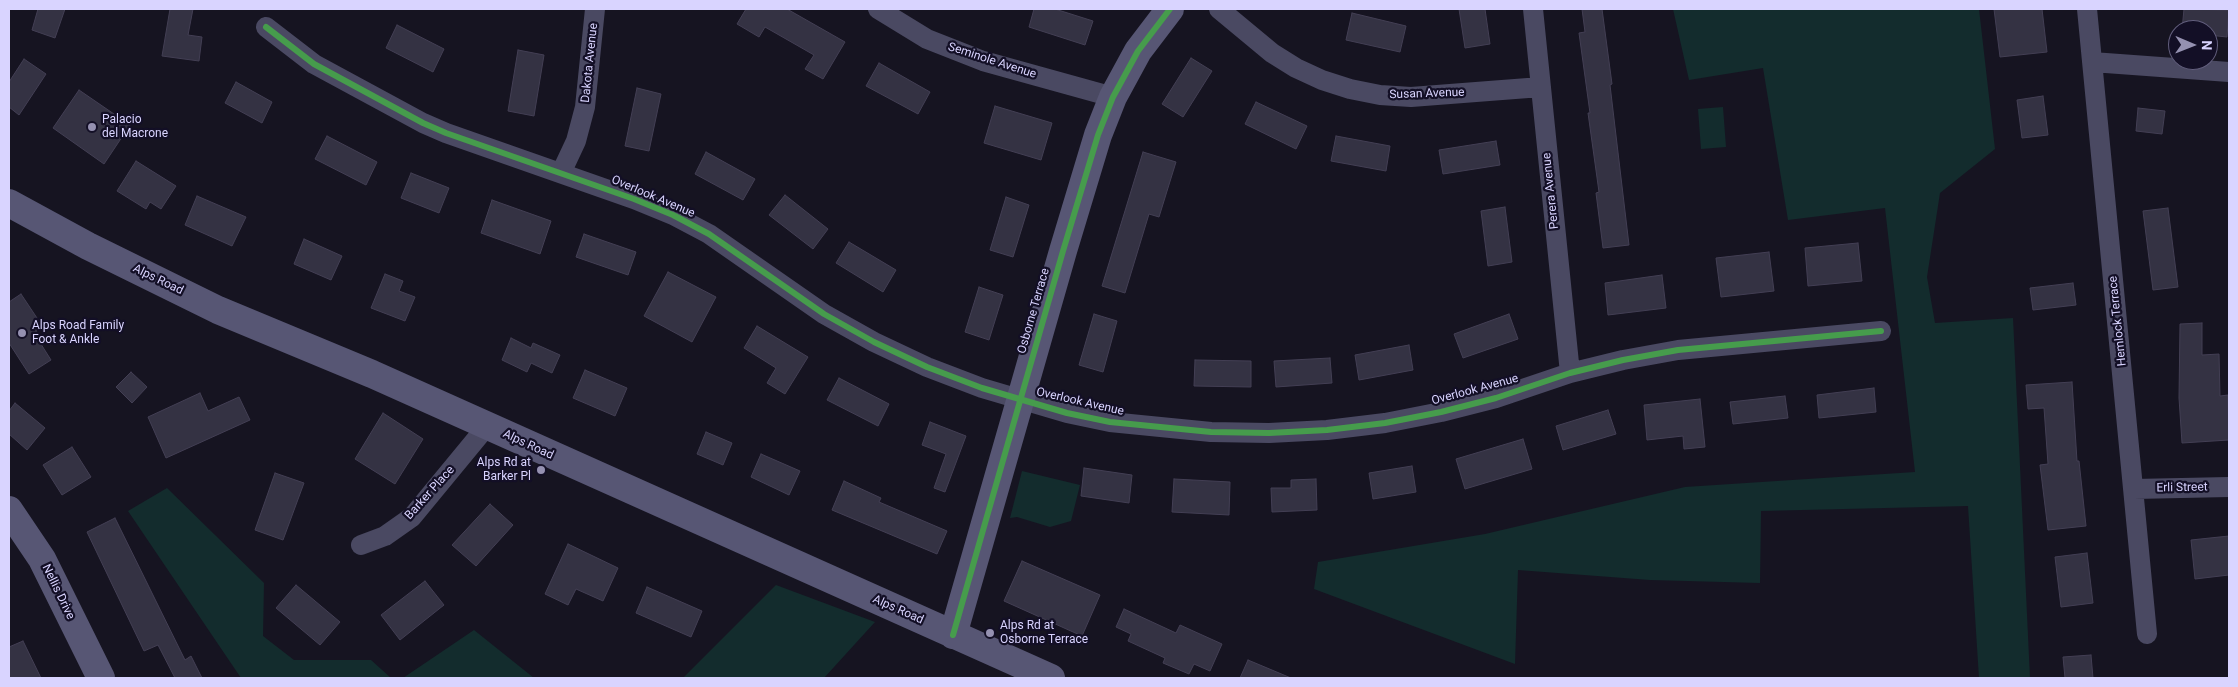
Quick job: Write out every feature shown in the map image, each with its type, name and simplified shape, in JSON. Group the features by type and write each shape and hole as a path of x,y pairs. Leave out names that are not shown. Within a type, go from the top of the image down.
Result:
{"main road":[{"name":"Osborne Terrace","path":"953,635 1096,144 1113,97 1138,51 1170,9"},
{"name":"Alps Road","path":"9,203 88,246 218,310 487,426 1051,678"},
{"name":"Nellis Drive","path":"9,510 42,559 101,678"}],"street":[{"name":"Dakota Avenue","path":"561,174 576,141 585,107 595,9"},
{"name":"Seminole Avenue","path":"878,9 926,38 983,61 1113,97"},
{"name":"Susan Avenue","path":"1219,9 1272,53 1296,68 1322,80 1350,89 1380,95 1411,97 1541,87"},
{"name":"Perera Avenue","path":"1533,9 1570,373"},
{"name":"Hemlock Terrace","path":"2087,9 2147,634"},
{"name":"Overlook Avenue","path":"266,28 314,64 423,123 446,133 634,199 673,215 709,234 824,314 874,342 927,367 1020,400 1067,413 1138,426 1211,432 1269,433 1327,430 1385,423 1432,414 1496,398 1570,373 1623,360 1678,350 1881,331"},
{"path":"2092,62 2229,72"},
{"name":"Barker Place","path":"361,544 385,536 412,517 487,426"},
{"name":"Erli Street","path":"2134,489 2229,487"}],"green space":[{"path":"1673,9 1979,9 1995,149 1940,193 1927,277 1935,323 2013,318 2030,678 1979,678 1968,506 1761,511 1760,583 1650,580 1518,570 1515,664 1314,589 1318,562 1485,534 1685,487 1915,472 1885,208 1788,220 1763,68 1689,80"},
{"path":"1723,107 1726,147 1701,149 1698,109"},
{"path":"1022,471 1080,485 1071,521 1050,527 1017,517 1010,518"},
{"path":"167,488 264,583 263,636 294,660 371,660 391,678 241,678 128,511"},
{"path":"776,585 875,622 824,678 683,678"},
{"path":"474,630 534,678 403,678"}],"building":[{"path":"38,9 65,9 55,38 32,30"},
{"path":"170,9 193,9 188,35 202,37 199,61 162,56"},
{"path":"746,9 787,9 845,42 823,79 805,69 814,55 765,27 759,37 737,24"},
{"path":"1034,9 1055,9 1093,21 1085,45 1029,27"},
{"path":"1459,9 1485,9 1490,44 1465,48"},
{"path":"1582,9 1602,9 1629,245 1603,248 1596,193 1599,192 1579,33 1585,32"},
{"path":"1994,9 2042,9 2047,52 2000,57"},
{"path":"2184,9 2229,10 2227,37 2218,36 2218,20 2183,20"},
{"path":"1352,13 1406,26 1400,52 1346,40"},
{"path":"397,25 444,49 433,72 386,48"},
{"path":"518,50 544,55 534,116 508,111"},
{"path":"1191,58 1212,71 1183,117 1162,104"},
{"path":"24,59 46,74 19,115 9,107 9,82"},
{"path":"879,63 930,92 918,114 866,86"},
{"path":"236,82 272,102 262,123 225,103"},
{"path":"637,88 661,94 649,151 625,146"},
{"name":"Palacio del Macrone","path":"79,90 130,125 104,164 53,128"},
{"path":"2043,96 2048,135 2022,138 2017,100"},
{"path":"1256,102 1307,126 1296,149 1245,124"},
{"path":"995,106 1052,123 1041,160 984,143"},
{"path":"2138,108 2165,111 2162,134 2136,131"},
{"path":"327,136 377,162 366,185 315,159"},
{"path":"1336,136 1390,146 1386,171 1331,161"},
{"path":"1496,141 1500,165 1443,174 1439,150"},
{"path":"706,152 755,179 743,200 695,174"},
{"path":"1143,152 1176,162 1159,217 1149,214 1125,293 1102,286"},
{"path":"136,161 176,186 161,209 150,202 146,209 117,191"},
{"path":"411,173 449,188 439,213 401,198"},
{"path":"785,195 828,229 813,249 769,215"},
{"path":"197,196 246,217 232,246 185,225"},
{"path":"1006,197 1029,205 1013,257 990,250"},
{"path":"492,200 551,221 540,254 481,233"},
{"path":"1505,207 1512,262 1488,266 1481,211"},
{"path":"2168,208 2178,287 2153,290 2143,211"},
{"path":"584,234 636,252 628,275 576,257"},
{"path":"304,239 342,256 331,280 294,264"},
{"path":"849,242 896,270 883,292 836,263"},
{"path":"1858,243 1862,281 1808,286 1805,248"},
{"path":"1769,252 1774,291 1721,297 1716,258"},
{"path":"668,272 716,297 692,342 644,316"},
{"path":"385,274 403,281 399,291 415,297 405,321 371,308"},
{"path":"1662,275 1666,308 1608,315 1605,283"},
{"path":"2073,283 2076,305 2033,310 2030,288"},
{"path":"979,287 1003,295 989,340 965,332"},
{"name":"Alps Road Family Foot & Ankle","path":"21,294 43,327 34,333 51,360 29,374 9,343 9,302"},
{"path":"1094,314 1117,321 1103,372 1079,365"},
{"path":"1509,314 1518,339 1463,358 1454,334"},
{"path":"2202,323 2202,355 2219,354 2220,396 2228,395 2229,440 2182,443 2179,398 2180,324"},
{"path":"757,326 808,357 785,394 767,383 776,368 744,348"},
{"path":"511,338 531,348 533,343 560,355 552,373 531,363 527,372 502,360"},
{"path":"1409,345 1413,370 1359,380 1355,355"},
{"path":"1330,358 1332,383 1276,387 1274,361"},
{"path":"1195,360 1251,361 1251,387 1194,386"},
{"path":"585,370 627,388 615,416 573,398"},
{"path":"131,372 147,387 132,403 116,387"},
{"path":"839,378 889,404 878,426 827,400"},
{"path":"2072,382 2077,461 2079,461 2086,526 2048,530 2040,465 2048,464 2044,408 2028,409 2026,385"},
{"path":"1874,388 1876,412 1819,418 1817,395"},
{"path":"200,393 208,411 239,397 250,420 166,458 148,417"},
{"path":"1785,396 1788,418 1733,424 1730,402"},
{"path":"1700,399 1705,447 1684,449 1683,436 1647,440 1644,405"},
{"path":"15,403 45,428 27,450 9,434 9,411"},
{"path":"1608,410 1616,434 1563,450 1556,426"},
{"path":"383,413 423,439 395,484 355,459"},
{"path":"930,422 966,436 945,492 934,488 946,454 922,445"},
{"path":"706,432 732,443 723,465 697,454"},
{"path":"1523,439 1532,469 1465,489 1456,459"},
{"path":"72,447 91,477 62,495 43,465"},
{"path":"761,454 800,471 789,495 751,477"},
{"path":"1412,466 1416,492 1373,499 1369,473"},
{"path":"1084,468 1132,475 1129,503 1081,496"},
{"path":"275,473 304,483 283,540 255,530"},
{"path":"1174,479 1230,482 1229,515 1172,512"},
{"path":"1316,479 1317,510 1272,512 1271,488 1291,488 1291,480"},
{"path":"844,481 881,498 879,502 947,531 937,554 832,510"},
{"path":"490,504 513,525 476,566 452,545"},
{"path":"115,518 185,660 191,656 202,678 175,678 158,645 144,651 87,532"},
{"path":"2229,536 2229,575 2195,579 2191,540"},
{"path":"568,544 618,568 603,601 576,589 568,605 545,594"},
{"path":"2087,553 2093,603 2061,607 2055,557"},
{"path":"1022,561 1100,595 1082,636 1004,601"},
{"path":"425,581 444,605 400,640 381,615"},
{"path":"296,585 340,622 320,645 276,608"},
{"path":"647,587 702,611 691,637 636,613"},
{"path":"1124,609 1176,633 1180,625 1222,644 1210,671 1194,664 1189,674 1163,663 1165,658 1128,641 1131,634 1116,627"},
{"path":"23,641 41,678 9,678 9,647"},
{"path":"2091,655 2093,678 2065,678 2063,657"},
{"path":"1248,660 1291,678 1240,678"}],"cycle path":[{"path":"953,635 1098,135 1113,97 1138,51 1170,9"},
{"path":"266,27 314,64 423,123 446,133 634,199 673,215 709,234 824,314 874,342 927,367 982,388 1067,413 1110,422 1211,432 1269,433 1327,430 1385,423 1441,412 1496,398 1570,373 1623,360 1678,350 1881,331"}],"place":[{"name":"Palacio del Macrone","path":"92,127"},
{"name":"Alps Road Family Foot & Ankle","path":"22,333"},
{"name":"Alps Rd at Barker Pl","path":"541,470"},
{"name":"Alps Rd at Osborne Terrace","path":"990,633"}]}
